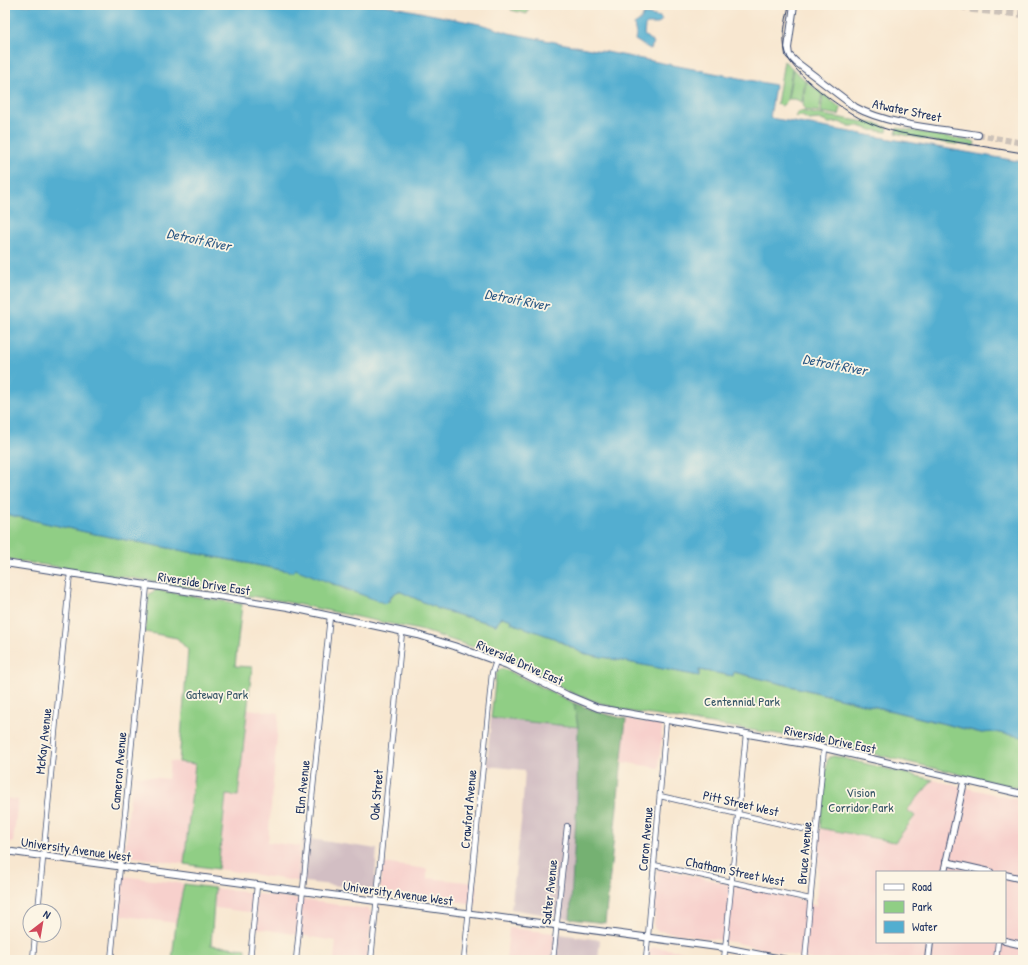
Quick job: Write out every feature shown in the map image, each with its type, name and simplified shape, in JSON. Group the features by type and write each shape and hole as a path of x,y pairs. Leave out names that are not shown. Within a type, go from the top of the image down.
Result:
{"main road":[{"name":"Atwater Street","path":"794,5 788,52 793,60 847,102 865,113 894,120 978,135"},
{"name":"Riverside Drive East","path":"5,563 330,616 402,632 449,644 496,661 598,708 824,748 964,782 1023,794"},
{"path":"944,871 964,782"},
{"name":"University Avenue West","path":"5,851 726,948 787,960"},
{"path":"946,862 986,871"},
{"path":"1006,875 1023,879"},
{"path":"1006,941 1023,945"},
{"path":"928,960 930,943"}],"street":[{"name":"McKay Avenue","path":"39,903 70,573"},
{"name":"Cameron Avenue","path":"111,960 147,585"},
{"name":"Elm Avenue","path":"296,960 330,616"},
{"name":"Oak Street","path":"371,960 402,632"},
{"name":"Crawford Avenue","path":"464,960 492,672 496,661"},
{"name":"Caron Avenue","path":"646,960 666,720"},
{"path":"724,960 746,734"},
{"name":"Bruce Avenue","path":"805,960 824,748"},
{"name":"Pitt Street West","path":"660,796 816,832"},
{"name":"Salter Avenue","path":"553,960 567,826"},
{"name":"Chatham Street West","path":"654,865 810,899"},
{"path":"250,960 257,885"},
{"path":"33,960 34,943"},
{"path":"996,960 998,943"}],"shaded area":[{"path":"248,709 279,713 268,842 300,846 297,881 218,869 226,794 238,795"},
{"path":"491,718 578,727 577,801 570,919 511,909 522,814 525,770 487,766"},
{"path":"626,719 660,725 662,729 659,768 622,762"},
{"path":"170,761 195,764 184,864 127,856 125,852 132,775 168,779"},
{"path":"933,780 1023,801 1023,960 813,960 733,942 658,931 654,928 657,868 802,900 816,906 820,828 882,841 911,824 915,816 907,810"},
{"path":"5,798 18,800 13,842 5,841"},
{"path":"303,838 377,849 374,890 297,881"},
{"path":"382,863 427,869 427,878 477,883 475,904 384,892 380,887"},
{"path":"122,876 184,884 176,923 118,915"},
{"path":"215,888 368,909 372,913 367,960 334,960 336,941 256,928 257,913 215,908"},
{"path":"509,928 554,933 551,960 506,960"},
{"path":"554,933 600,940 598,960 551,960"},
{"path":"654,947 686,952 685,960 648,960 649,950"}],"green space":[{"path":"512,5 529,5 527,14 511,10"},
{"path":"784,61 792,68 787,101 782,106 777,104"},
{"path":"793,69 805,80 802,102 795,99 788,99"},
{"path":"806,81 822,94 819,112 805,110 803,104"},
{"path":"823,94 841,108 839,115 821,112"},
{"path":"800,111 882,125 882,127 888,127 887,132 871,130 859,126 848,126 839,122 829,123 819,119 809,120 802,116 795,117"},
{"path":"897,128 975,142 974,146 937,142 896,133"},
{"name":"Centennial Park","path":"5,514 90,533 293,572 295,568 349,591 389,602 393,594 399,591 441,610 496,625 502,617 512,620 512,623 554,638 582,653 699,676 699,670 733,676 733,672 981,733 994,732 1023,737 1023,789 810,739 626,711 572,693 531,671 485,651 424,631 277,600 5,559"},
{"name":"Gateway Park","path":"156,590 242,604 235,666 252,667 238,796 226,795 218,869 184,864 195,764 179,762 188,650 177,638 145,632 149,594"},
{"path":"500,669 504,669 574,703 578,727 491,718 496,674"},
{"path":"574,703 605,714 626,719 605,923 570,919 577,801 578,727"},
{"name":"Vision Corridor Park","path":"834,756 933,780 907,810 915,816 895,842 820,828 827,761 830,757"},
{"path":"184,884 215,888 211,945 246,949 245,960 172,960 176,923"}],"water":[{"name":"Detroit River","path":"5,5 385,5 484,25 509,33 775,85 770,118 1023,162 1023,737 994,732 982,733 734,672 733,676 699,670 699,676 582,653 554,638 511,623 512,620 502,617 496,625 441,610 399,591 393,594 386,604 295,569 293,572 90,533 5,514"},
{"path":"644,14 660,17 662,20 658,24 647,24 645,26 644,35 654,43 650,49 635,40 636,34 634,25 640,21"}],"tunnel":[{"path":"959,5 972,9 1023,14"},
{"path":"978,135 1023,143"}],"tram line":[{"path":"789,5 784,29 784,41 786,53 790,61 819,91 854,115 877,126 901,133 1023,153"}]}
